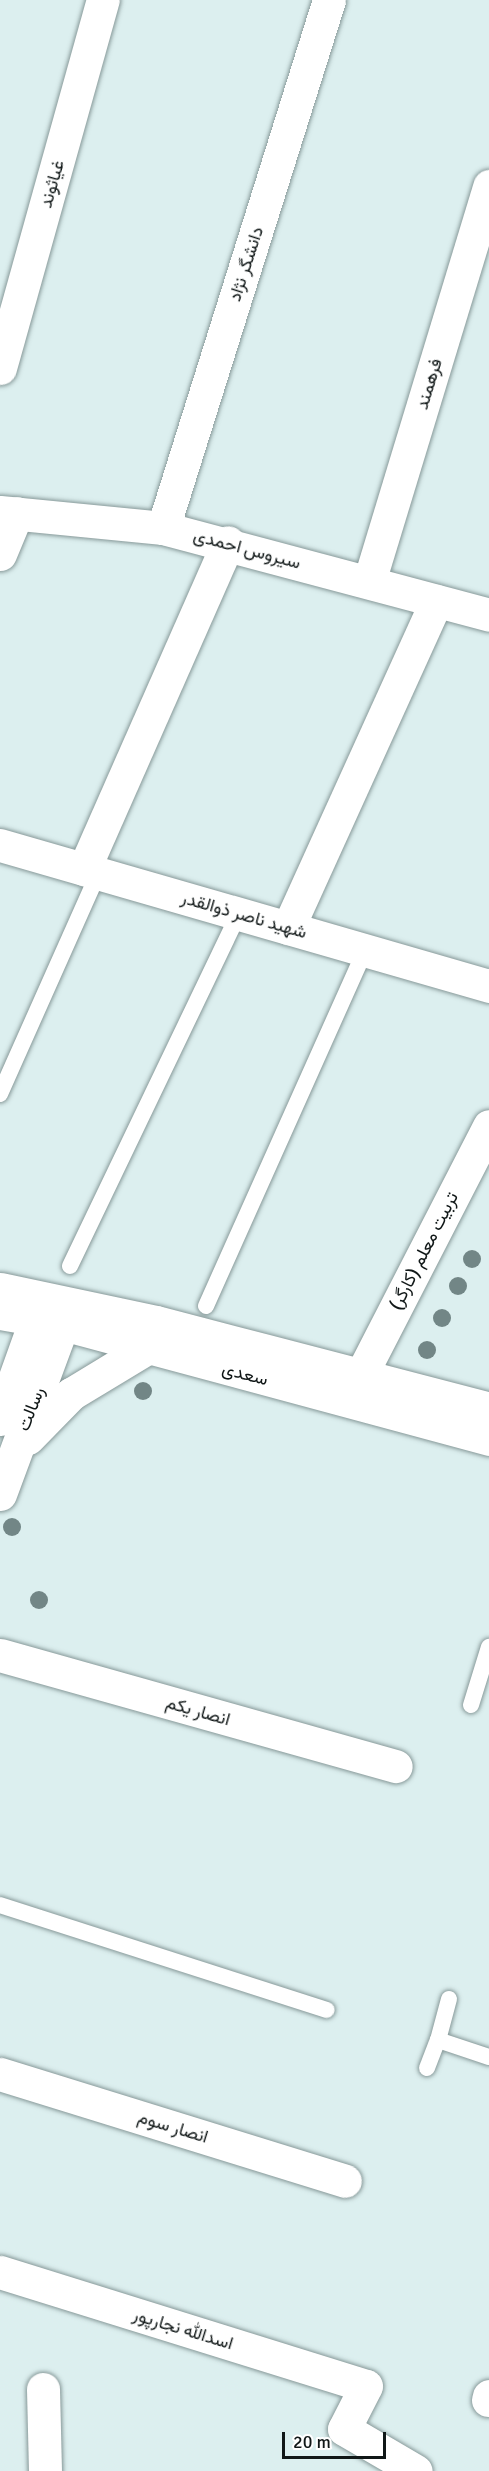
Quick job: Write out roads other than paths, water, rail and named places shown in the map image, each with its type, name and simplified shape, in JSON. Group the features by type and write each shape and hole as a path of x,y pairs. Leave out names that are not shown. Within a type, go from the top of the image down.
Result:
{"street":[{"name":"غیاثوند","path":"0,368 103,0"},
{"name":"دانشگر نژاد","path":"163,528 329,0"},
{"name":"فرهمند","path":"369,582 489,186"},
{"name":"سیروس احمدی","path":"8,513 163,528 228,542 489,615"},
{"path":"0,554 8,513"},
{"path":"91,872 228,542"},
{"path":"288,928 436,601"},
{"name":"شهید ناصر ذوالقدر","path":"0,845 489,986"},
{"name":"تربیت معلم (کارگر)","path":"360,1377 489,1126"},
{"name":"سعدی","path":"0,1289 147,1348 489,1439"},
{"name":"سعدی","path":"0,1313 53,1311 360,1377 489,1409"},
{"name":"رسالت","path":"0,1419 53,1311"},
{"name":"رسالت","path":"0,1494 15,1453 53,1311"},
{"path":"15,1453 71,1394 147,1348"},
{"name":"انصار یکم","path":"0,1655 396,1766"},
{"name":"انصار سوم","path":"0,2074 345,2181"},
{"name":"اسدالله نجارپور","path":"0,2272 366,2386 344,2429 416,2471"},
{"path":"43,2389 45,2471"}],"lane":[{"path":"0,1094 91,872"},
{"path":"70,1266 239,914"},
{"path":"206,1306 365,950"},
{"path":"471,1705 489,1647"},
{"path":"0,1905 327,2010"},
{"path":"427,2068 438,2040 449,1999"},
{"path":"438,2040 489,2057"}]}
